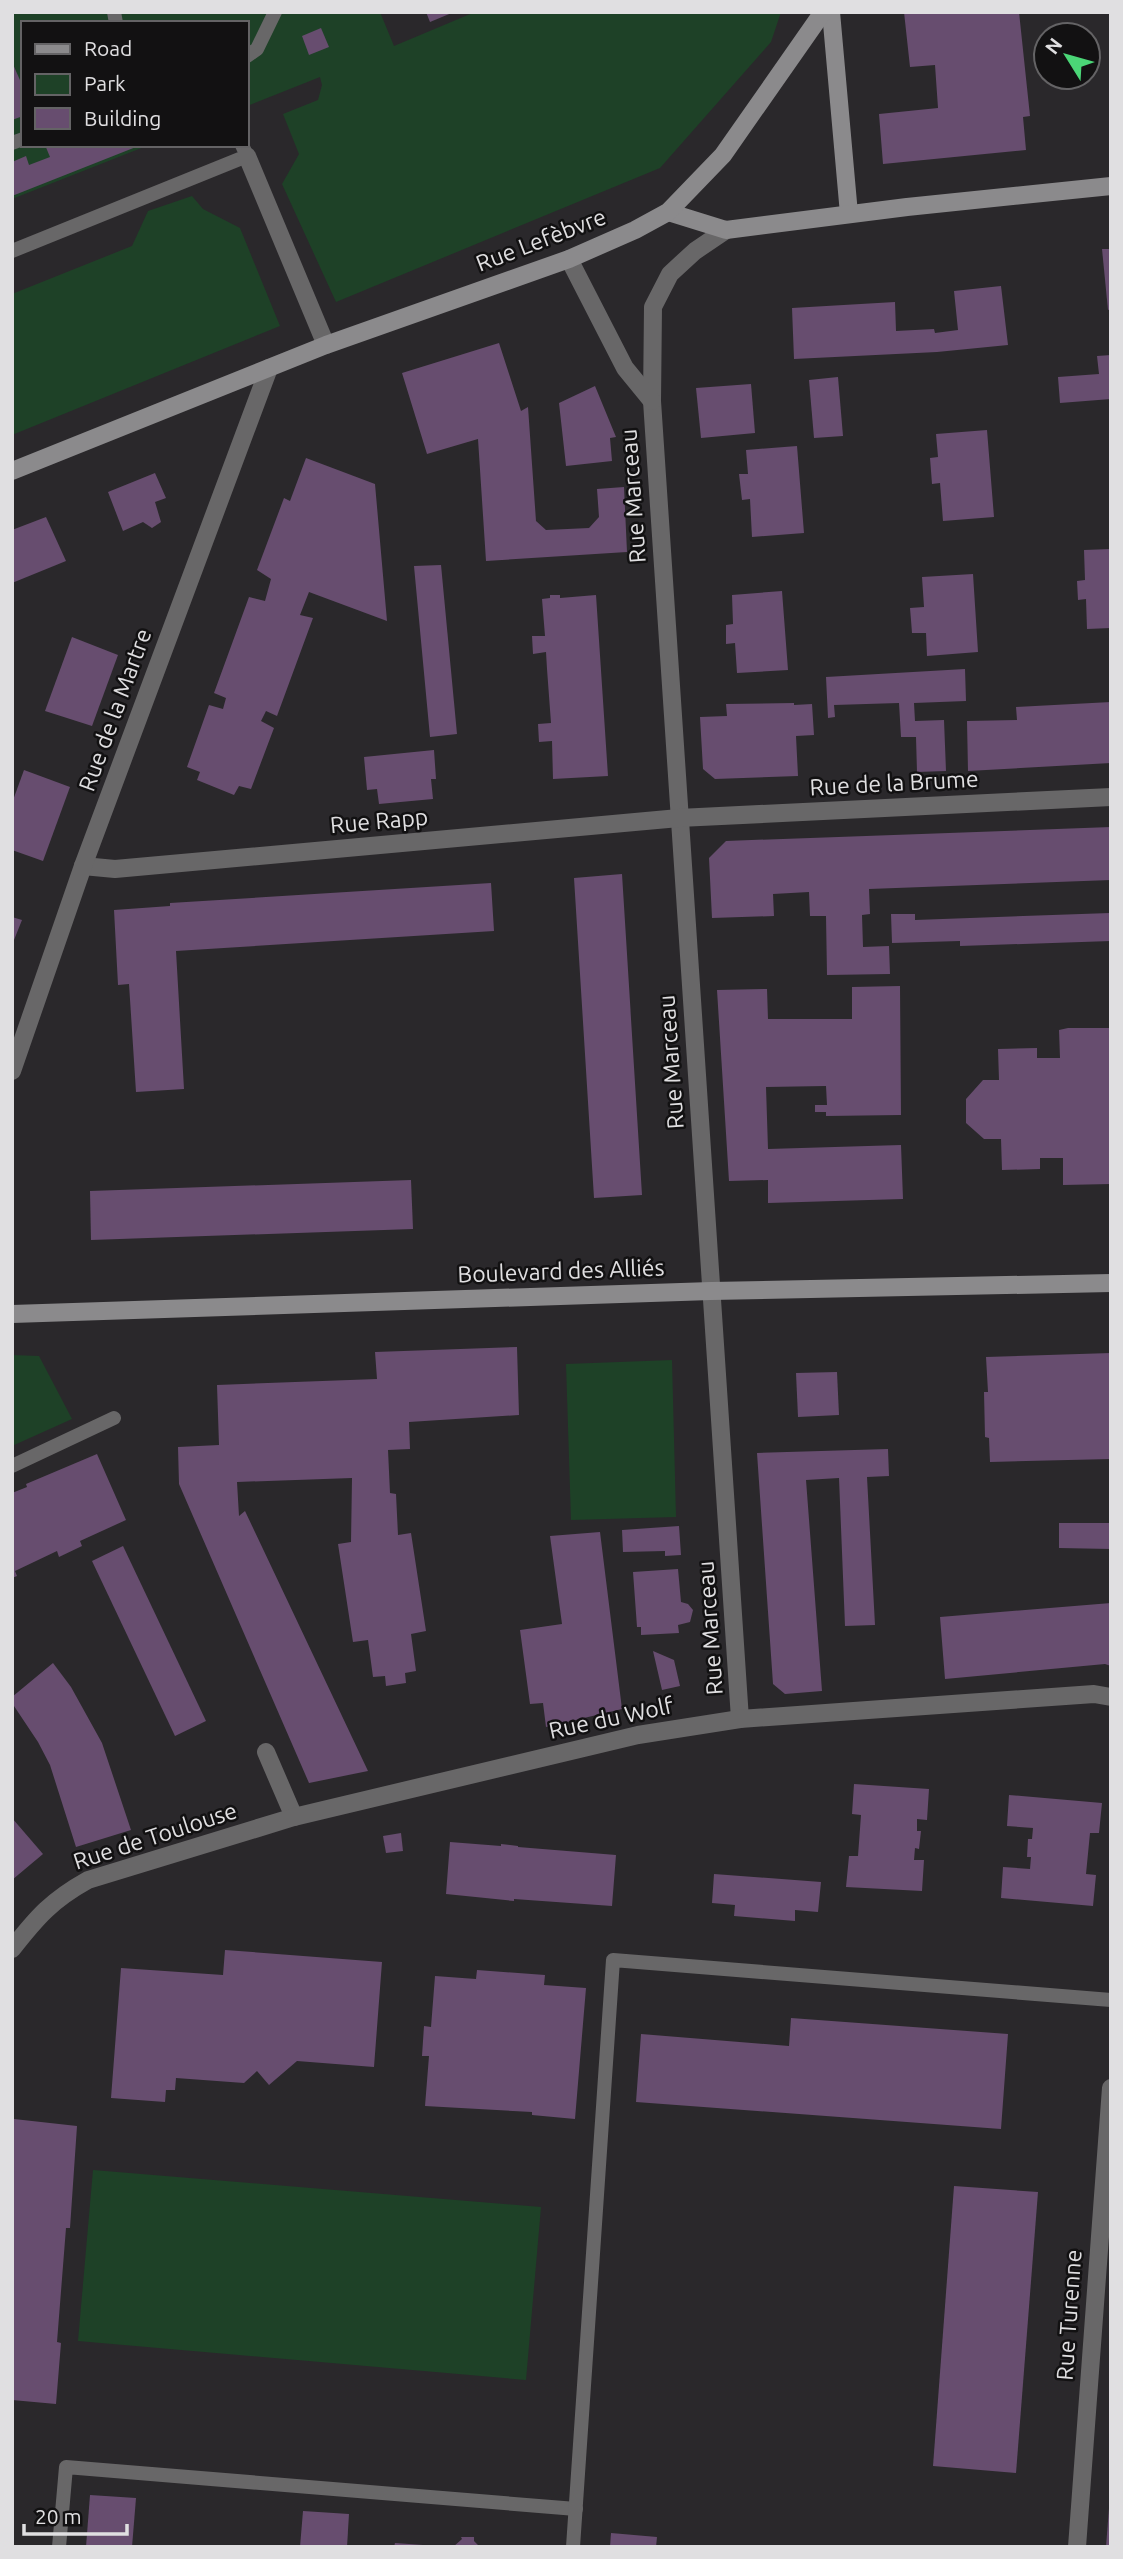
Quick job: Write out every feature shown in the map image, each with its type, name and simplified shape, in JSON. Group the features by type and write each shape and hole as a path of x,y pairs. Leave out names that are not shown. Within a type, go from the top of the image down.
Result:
{"main road":[{"name":"Rue Lefèbvre","path":"12,471 326,345 569,259 635,230 668,212 723,155 823,12"},
{"path":"831,12 849,214"},
{"path":"668,212 726,230 1111,186"},
{"name":"Boulevard des Alliés","path":"12,1314 711,1290 1111,1283"}],"street":[{"path":"245,151 326,345"},
{"name":"Rue Marceau","path":"726,230 695,251 670,274 653,307 652,401 740,1719"},
{"name":"Rue Marceau","path":"569,259 625,368 652,401"},
{"name":"Rue de la Martre","path":"12,1071 83,866 269,368"},
{"name":"Rue de la Brume","path":"680,818 1111,797"},
{"name":"Rue Rapp","path":"83,866 115,869 680,818"},
{"name":"Rue du Wolf","path":"294,1816 638,1735 740,1719 1094,1694 1111,1697"},
{"path":"266,1752 294,1816"},
{"name":"Rue de Toulouse","path":"12,1949 44,1910 61,1895 88,1880 294,1816"},
{"name":"Rue Turenne","path":"1077,2547 1111,2088"}],"lane":[{"path":"248,55 257,49 275,12"},
{"path":"12,251 245,151"},
{"path":"12,1466 114,1418"},
{"path":"573,2547 613,1960 1111,2000"},
{"path":"58,2547 66,2467 576,2509"}],"green space":[{"path":"12,12 380,12 394,46 475,12 781,12 771,42 660,168 336,302 282,184 299,154 283,114 318,100 322,85 320,77 248,106 248,21 21,21 21,147 144,147 12,199"},
{"path":"192,196 203,209 240,228 280,326 12,435 12,294 132,246 148,211"},
{"path":"12,1355 39,1356 72,1419 12,1446"},
{"path":"672,1360 676,1517 571,1520 566,1364"},
{"path":"93,2170 541,2207 526,2380 78,2341"}],"building":[{"path":"426,12 454,12 430,22"},
{"path":"904,12 1019,12 1030,116 1023,117 1026,150 883,164 879,114 938,108 935,65 910,67"},
{"path":"321,28 329,47 309,55 302,36"},
{"path":"12,62 21,82 21,117 12,120"},
{"path":"46,147 136,147 12,196 12,162 26,156 29,165 50,157"},
{"path":"1102,249 1111,249 1111,309 1108,310"},
{"path":"1001,286 1008,345 937,352 794,359 792,308 895,302 896,331 934,329 935,333 958,330 954,291"},
{"path":"499,343 521,411 528,407 536,521 546,530 589,528 599,517 597,489 624,487 627,552 486,561 478,439 427,454 402,373"},
{"path":"1111,355 1111,399 1060,403 1058,377 1099,374 1097,356"},
{"path":"838,377 843,436 814,438 809,380"},
{"path":"751,384 755,433 701,438 696,388"},
{"path":"595,386 616,437 610,438 612,461 566,466 559,403"},
{"path":"987,430 994,517 943,521 940,483 932,484 930,458 938,457 936,434"},
{"path":"797,446 804,533 752,537 750,499 742,500 739,474 748,474 746,450"},
{"path":"306,458 375,484 387,621 309,592 300,615 313,618 277,716 266,711 261,721 274,728 251,789 239,786 234,795 197,780 200,772 187,767 209,705 223,709 226,698 214,693 249,597 265,601 271,579 257,570 284,498 290,501"},
{"path":"155,473 166,498 155,502 161,522 152,528 143,522 123,531 108,492"},
{"path":"46,517 66,561 12,583 12,530"},
{"path":"1111,549 1111,628 1087,629 1086,599 1078,600 1077,581 1085,580 1084,550"},
{"path":"441,565 457,734 430,737 414,566"},
{"path":"973,574 978,652 927,656 926,633 912,633 910,608 924,607 922,577"},
{"path":"782,591 788,670 737,673 735,643 726,644 726,625 733,624 732,595"},
{"path":"550,595 560,595 560,598 596,595 608,776 553,779 552,741 539,742 538,724 551,723 546,652 533,654 532,636 545,636 542,599 550,598"},
{"path":"72,637 118,655 92,726 45,711"},
{"path":"965,669 966,701 914,703 915,721 944,720 946,771 917,772 916,737 901,737 899,703 834,705 835,717 828,718 826,677"},
{"path":"1111,702 1111,763 968,771 967,721 1017,720 1016,707"},
{"path":"726,704 812,704 814,735 796,736 798,776 715,779 703,769 700,717 727,716"},
{"path":"434,750 436,779 431,779 433,799 379,804 377,789 367,790 364,757"},
{"path":"24,770 70,787 43,861 12,850 12,803"},
{"path":"1111,827 1111,880 869,889 870,914 862,915 863,947 889,946 890,974 827,975 826,916 810,916 809,892 773,894 774,916 712,918 709,858 726,841"},
{"path":"622,874 642,1195 594,1198 574,878"},
{"path":"491,883 494,931 176,951 184,1089 136,1092 129,984 118,985 114,910 170,906 170,903"},
{"path":"1110,913 1111,941 960,946 960,941 892,943 891,914 915,914 915,920"},
{"path":"12,917 22,920 12,945"},
{"path":"900,986 901,1115 826,1116 826,1112 815,1112 815,1105 827,1105 826,1086 766,1087 768,1149 901,1145 903,1199 768,1203 768,1180 729,1181 717,990 767,989 768,1019 852,1019 852,987"},
{"path":"1111,1028 1111,1184 1063,1185 1063,1158 1040,1158 1040,1169 1002,1170 1001,1139 984,1139 966,1123 966,1099 983,1080 999,1080 998,1049 1037,1048 1037,1058 1060,1058 1059,1030"},
{"path":"411,1180 413,1229 91,1240 90,1191"},
{"path":"517,1347 519,1415 409,1422 410,1449 388,1450 390,1493 396,1494 398,1535 411,1533 426,1631 411,1634 416,1671 405,1673 406,1683 386,1686 385,1676 373,1677 368,1640 353,1642 338,1544 351,1542 352,1478 237,1482 239,1516 245,1511 368,1771 309,1783 179,1484 178,1447 219,1445 217,1385 377,1379 375,1352"},
{"path":"1111,1353 1111,1459 990,1462 989,1438 985,1437 984,1392 988,1392 986,1357"},
{"path":"837,1372 839,1415 798,1417 796,1373"},
{"path":"888,1449 889,1476 867,1477 875,1625 845,1626 839,1478 806,1480 822,1691 785,1694 773,1684 757,1453"},
{"path":"97,1454 126,1520 80,1541 82,1546 59,1557 57,1551 15,1571 17,1576 12,1578 12,1493 27,1487 26,1484"},
{"path":"1059,1523 1111,1523 1111,1549 1059,1548"},
{"path":"679,1526 681,1555 665,1556 665,1551 623,1552 622,1530"},
{"path":"600,1532 622,1709 546,1727 543,1703 530,1704 520,1630 562,1624 550,1536"},
{"path":"123,1546 206,1721 175,1736 92,1561"},
{"path":"678,1569 681,1602 688,1604 693,1610 690,1622 678,1625 679,1633 641,1635 641,1627 637,1627 633,1572"},
{"path":"1111,1603 1111,1666 1105,1664 945,1679 940,1617"},
{"path":"653,1651 674,1660 680,1686 662,1690"},
{"path":"53,1663 71,1687 102,1743 131,1830 76,1847 50,1765 12,1703 12,1697"},
{"path":"854,1784 929,1789 927,1820 917,1819 917,1831 921,1831 919,1849 915,1848 914,1860 924,1860 922,1891 846,1887 849,1856 858,1856 861,1815 852,1814"},
{"path":"1009,1795 1102,1803 1099,1833 1090,1833 1086,1874 1096,1875 1093,1906 1001,1898 1003,1867 1030,1869 1031,1857 1027,1857 1028,1839 1032,1839 1033,1828 1007,1826"},
{"path":"12,1818 43,1854 12,1880"},
{"path":"401,1833 403,1851 386,1853 383,1836"},
{"path":"450,1842 616,1855 612,1906 446,1894"},
{"path":"714,1874 821,1882 818,1912 795,1910 795,1921 734,1916 735,1905 712,1903"},
{"path":"225,1950 382,1962 374,2067 297,2061 269,2085 257,2071 244,2083 176,2078 175,2090 166,2090 165,2102 111,2098 121,1968 223,1975"},
{"path":"477,1970 545,1975 544,1985 586,1988 575,2119 532,2115 532,2112 425,2106 429,2056 422,2056 424,2026 431,2027 435,1976 476,1979"},
{"path":"791,2018 1008,2034 1001,2129 636,2102 641,2034 789,2046"},
{"path":"14,2119 77,2126 70,2228 66,2228 57,2342 61,2343 56,2404 12,2400"},
{"path":"954,2186 1038,2192 1016,2473 933,2466"},
{"path":"90,2495 136,2498 132,2547 86,2547"},
{"path":"1109,2508 1111,2547 1106,2547"},
{"path":"303,2511 349,2514 347,2547 300,2547"},
{"path":"611,2533 657,2537 656,2547 610,2547"},
{"path":"461,2537 474,2537 480,2547 453,2547"},
{"path":"395,2543 423,2545 423,2547 394,2547"}]}
